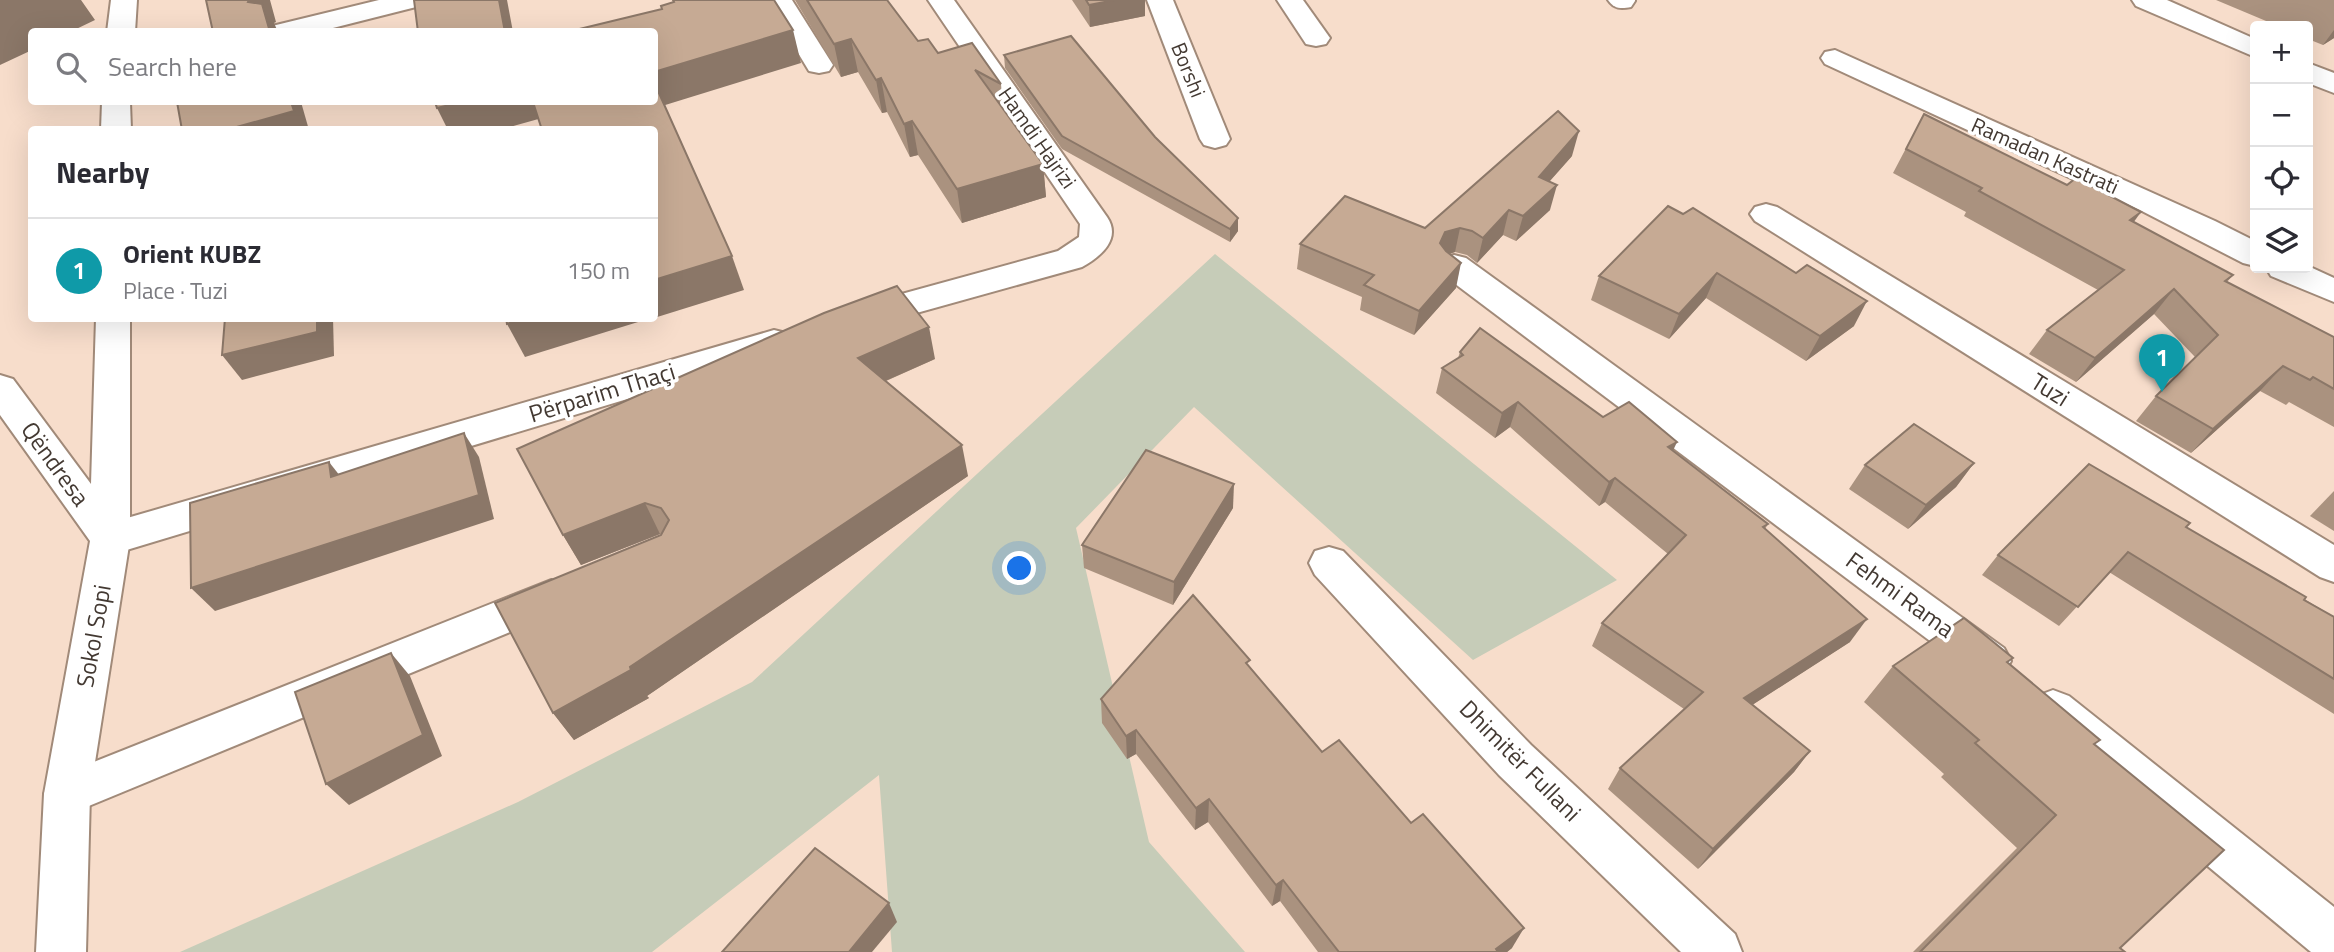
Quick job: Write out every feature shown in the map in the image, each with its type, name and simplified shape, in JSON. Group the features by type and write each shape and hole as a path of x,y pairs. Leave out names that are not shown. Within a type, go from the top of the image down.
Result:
{"street":[{"path":"121,28 124,0"},
{"path":"298,28 411,0"},
{"path":"779,0 819,65"},
{"name":"Hamdi Hajrizi","path":"941,0 1096,223 1097,234 1093,245"},
{"name":"Borshi","path":"1160,0 1215,139"},
{"path":"1290,0 1316,38"},
{"path":"2146,0 2250,47"},
{"name":"Ramadan Kastrati","path":"1835,58 1924,102 2185,218 2250,252"},
{"path":"2313,74 2334,83"},
{"path":"116,105 116,126"},
{"name":"Tuzi","path":"1766,214 2334,565"},
{"name":"Përparim Thaçi","path":"110,539 818,329 1070,259 1093,245"},
{"name":"Fehmi Rama","path":"1454,266 2030,691 2334,939"},
{"path":"2294,273 2334,291"},
{"name":"Sokol Sopi","path":"61,952 67,794 110,539 113,322"},
{"name":"Qëndresa","path":"0,388 110,539"},
{"name":"Dhimitër Fullani","path":"1329,562 1515,760 1717,952"},
{"path":"67,794 583,584"}],"green space":[{"path":"1215,254 1617,580 1473,660 1194,407 1076,528 1149,842 1245,952 892,952 879,775 652,952 180,952 518,802 752,682"}],"building":[{"path":"206,0 249,0 248,2 262,4 269,28 212,28"},
{"path":"414,0 499,0 504,28 418,28"},
{"path":"673,0 774,0 793,30 658,71 658,28 584,28 662,9 661,6 674,2"},
{"path":"807,0 887,0 918,41 928,39 938,53 972,43 1001,84 975,70 1043,164 957,189 912,121 904,124 881,78 876,80 851,39 834,44"},
{"path":"1086,0 1115,0 1089,5"},
{"path":"1071,36 1155,137 1238,218 1230,229 1062,136 1004,55"},
{"path":"658,91 732,256 658,279 658,126 541,126 534,105 658,105"},
{"path":"178,105 292,105 294,111 240,126 181,126"},
{"path":"1558,111 1579,131 1539,177 1557,185 1523,216 1509,210 1483,238 1460,228 1445,232 1440,243 1461,263 1419,311 1364,285 1374,275 1300,244 1345,196 1425,228"},
{"path":"1924,114 2067,185 2076,178 2141,212 2130,220 2233,275 2225,281 2334,337 2334,389 2313,377 2310,380 2283,366 2213,429 2156,396 2218,335 2174,289 2095,358 2047,330 2124,270 1979,191 1982,188 1906,149"},
{"path":"1668,206 1683,214 1693,208 1796,273 1807,265 1867,301 1820,336 1717,273 1679,314 1599,276"},
{"path":"897,286 929,327 858,358 962,445 630,667 631,670 553,713 495,603 661,535 669,520 661,508 645,503 563,535 517,449 824,313"},
{"path":"225,322 317,322 317,332 222,355"},
{"path":"1480,328 1603,417 1629,402 1677,442 1668,447 1768,524 1763,527 1867,619 1744,698 1810,751 1713,849 1620,768 1703,692 1602,623 1686,535 1615,478 1609,482 1518,402 1502,413 1442,368 1463,355 1460,352"},
{"path":"1914,424 1974,463 1926,505 1865,465"},
{"path":"464,433 479,495 191,588 190,503 329,462 331,477"},
{"path":"1146,450 1234,484 1174,582 1082,545"},
{"path":"2089,464 2190,523 2186,527 2306,597 2304,600 2334,617 2334,679 2128,552 2078,607 1998,555"},
{"path":"1193,595 1250,660 1246,663 1322,752 1339,740 1411,823 1423,814 1524,928 1496,949 1498,952 1339,952 1283,880 1276,885 1209,799 1196,808 1136,730 1126,736 1101,699"},
{"path":"1964,618 2013,658 2007,662 2100,740 2094,744 2224,850 2120,948 2125,952 1920,952 2056,815 1975,743 1979,740 1893,666"},
{"path":"391,653 423,735 326,784 295,692"},
{"path":"815,848 889,903 849,952 722,952"}],"place":[{"name":"Orient KUBZ","path":"2162,392"}]}
